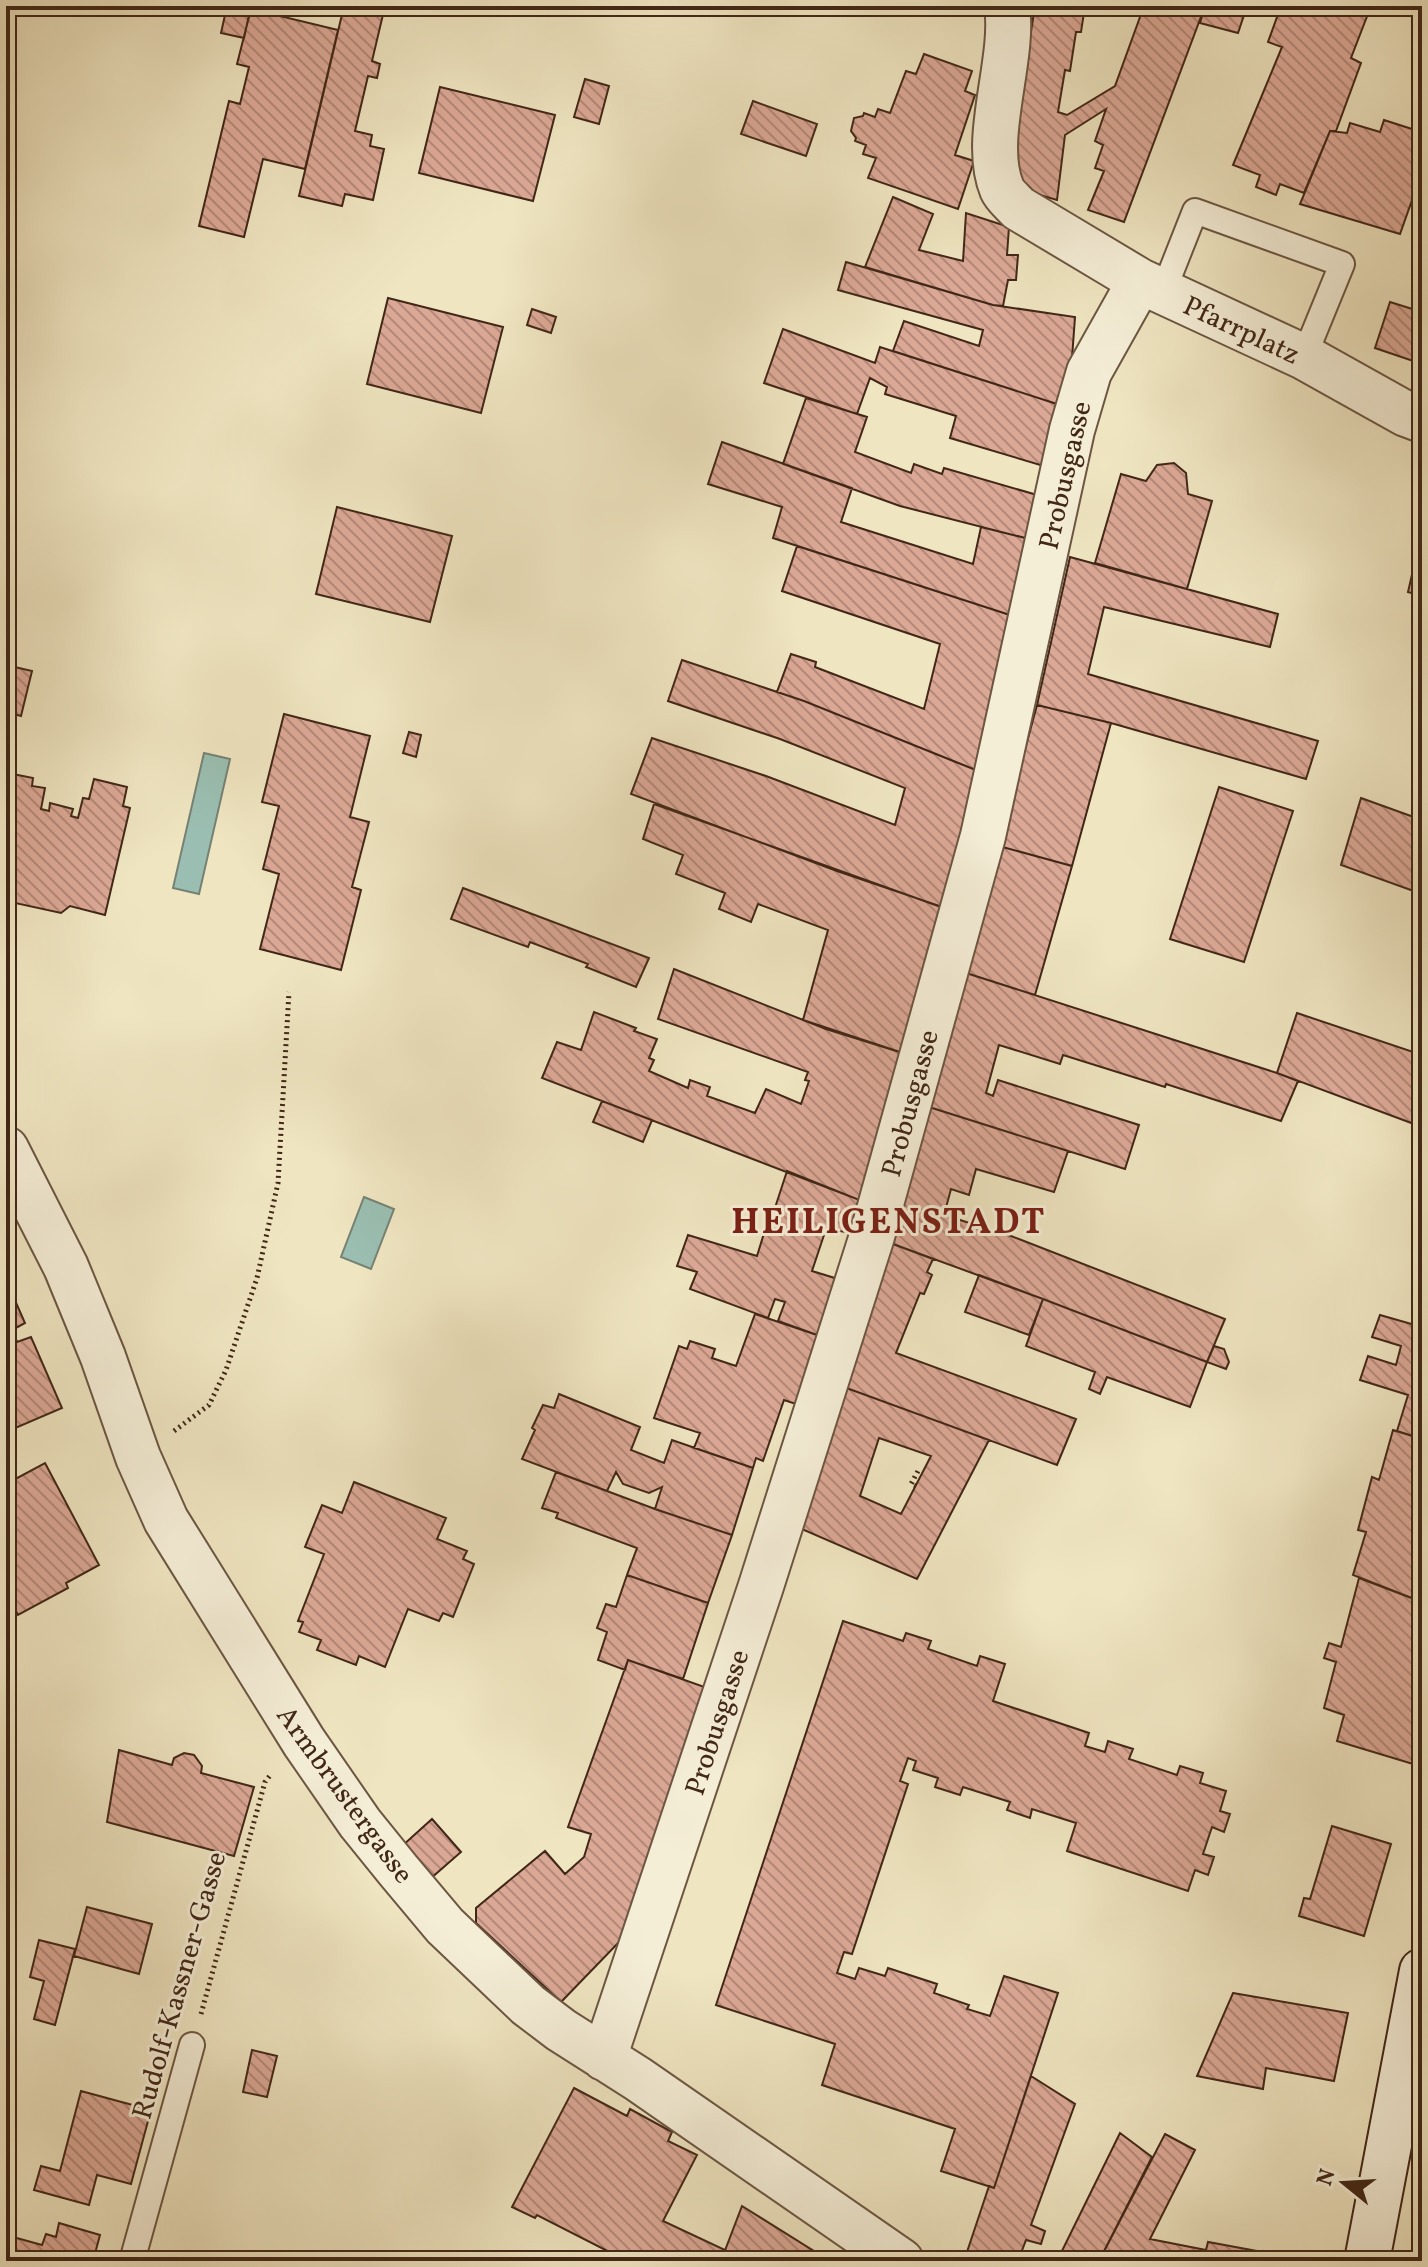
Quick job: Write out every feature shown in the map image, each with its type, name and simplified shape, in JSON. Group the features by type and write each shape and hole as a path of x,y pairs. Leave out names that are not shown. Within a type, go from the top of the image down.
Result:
{"street":[{"name":"Pfarrplatz","path":"1007,6 1008,40 996,134 997,170 1003,191 1018,208 1152,286 1304,357 1422,420"},
{"name":"Probusgasse","path":"604,2058 761,1586 872,1236 983,836 1072,430 1089,372 1152,286"},
{"name":"Armbrustergasse","path":"6,1149 66,1267 103,1357 138,1457 166,1520 299,1733 360,1823 445,1926 528,2005 901,2261"},
{"path":"1367,2261 1422,1971"}],"lane":[{"path":"1152,286 1195,211 1342,264 1304,357"},
{"name":"Rudolf-Kassner-Gasse","path":"132,2261 192,2045"}],"path":[{"path":"138,1457 209,1405 226,1370 257,1278 278,1183 289,992"},
{"path":"916,1486 911,1484 918,1471"},
{"name":"Rudolf-Kassner-Gasse","path":"192,2045 265,1782 299,1733"}],"water":[{"path":"204,753 230,759 199,894 173,888"},
{"path":"364,1197 394,1209 371,1269 341,1257"}],"building":[{"path":"227,6 251,6 244,38 221,33"},
{"path":"344,6 385,6 372,61 380,64 377,78 368,76 355,131 372,135 370,146 384,149 373,200 345,194 342,206 299,196"},
{"path":"1035,6 1085,6 1081,32 1076,32 1070,71 1065,70 1058,112 1067,115 1115,86 1144,6 1205,6 1124,222 1088,210 1104,171 1095,168 1103,145 1095,141 1106,109 1065,135 1057,200 1019,189 1012,153"},
{"path":"1205,6 1247,6 1238,33 1200,23"},
{"path":"1281,6 1371,6 1351,58 1361,63 1336,131 1330,131 1304,193 1280,184 1276,195 1256,187 1260,175 1233,165 1282,47 1268,42"},
{"path":"251,9 338,30 305,169 263,159 244,237 199,226 229,101 240,104 249,67 237,64"},
{"path":"924,54 972,71 965,91 975,95 955,155 974,161 958,209 868,178 876,158 863,154 866,145 855,141 851,131 854,118 864,113 875,117 878,109 890,113 906,71 916,74"},
{"path":"585,79 609,86 599,124 574,117"},
{"path":"440,87 555,115 533,201 419,173"},
{"path":"753,101 817,124 806,156 741,134"},
{"path":"1384,120 1415,130 1412,140 1422,143 1422,172 1400,234 1300,204 1330,131 1347,133 1350,123 1380,132"},
{"path":"893,197 933,214 919,250 963,261 966,213 1009,227 1007,255 1018,255 1016,280 1008,280 1003,306 865,267"},
{"path":"846,262 993,305 1075,317 1072,358 1060,405 893,351 904,321 979,346 983,330 838,290"},
{"path":"388,298 503,327 481,413 367,384"},
{"path":"1390,302 1422,312 1422,353 1419,363 1375,348"},
{"path":"532,309 556,317 551,333 527,325"},
{"path":"783,329 875,363 880,347 1060,405 1047,467 950,438 956,416 885,394 887,387 870,378 857,414 764,383"},
{"path":"806,398 867,417 855,452 911,473 914,464 942,474 944,468 1044,497 1033,540 900,506 783,464"},
{"path":"722,442 852,488 841,522 973,564 981,527 1033,540 1013,616 773,538 782,507 708,484"},
{"path":"1174,463 1186,473 1188,494 1212,501 1187,589 1095,563 1121,474 1146,481 1157,465"},
{"path":"337,507 452,536 430,622 316,594"},
{"path":"1419,544 1422,545 1422,596 1408,592"},
{"path":"797,546 1019,618 978,771 777,692 791,654 816,662 815,667 924,709 940,644 782,591"},
{"path":"1070,557 1278,614 1270,647 1104,607 1088,674 1318,741 1306,779 1037,705"},
{"path":"682,660 804,701 986,774 948,909 631,794 652,738 766,776 895,825 905,788 780,739 668,701"},
{"path":"6,665 32,671 21,716 6,712"},
{"path":"1037,705 1111,723 1072,866 999,846"},
{"path":"284,714 370,736 350,817 369,822 352,887 361,890 341,970 260,949 279,874 263,869 279,806 262,802"},
{"path":"409,732 421,735 416,757 403,753"},
{"path":"13,774 33,778 32,786 45,788 41,809 49,811 50,803 73,809 71,816 78,818 83,798 89,799 94,779 127,787 123,806 130,808 105,915 70,906 61,913 15,903 12,893 6,892 6,780 12,781"},
{"path":"1219,787 1293,811 1244,962 1170,939"},
{"path":"1361,798 1422,820 1422,894 1341,865"},
{"path":"654,804 941,907 909,1055 803,1020 828,930 758,904 751,922 719,909 725,893 676,874 683,855 643,839"},
{"path":"999,846 1072,866 1035,995 963,972"},
{"path":"463,888 649,958 636,987 586,967 588,964 530,942 528,947 451,919"},
{"path":"674,969 826,1029 909,1055 862,1201 542,1078 557,1042 581,1050 594,1012 657,1039 649,1058 654,1060 649,1071 688,1088 690,1080 710,1087 707,1096 755,1113 766,1089 801,1104 809,1081 805,1080 808,1072 658,1019"},
{"path":"963,972 1298,1081 1281,1121 1063,1055 1060,1064 999,1045 986,1093 993,1096 998,1080 1139,1125 1125,1169 929,1107"},
{"path":"1297,1013 1413,1052 1422,1020 1422,1127 1277,1073"},
{"path":"602,1101 652,1120 643,1142 593,1122"},
{"path":"929,1107 1068,1151 1054,1192 976,1169 969,1195 951,1189 944,1215 1011,1236 1225,1319 1207,1362 893,1244"},
{"path":"787,1171 862,1201 852,1233 826,1229 812,1271 838,1279 820,1336 778,1321 785,1302 775,1299 768,1318 690,1289 697,1272 677,1266 688,1235 757,1256"},
{"path":"893,1244 933,1259 927,1272 932,1275 924,1294 920,1293 896,1353 1076,1419 1057,1465 841,1386"},
{"path":"979,1275 1043,1299 1029,1335 965,1312"},
{"path":"6,1280 25,1323 12,1330 17,1342 31,1337 62,1408 6,1432"},
{"path":"1043,1299 1207,1362 1190,1407 1107,1377 1100,1394 1089,1389 1095,1372 1026,1346"},
{"path":"755,1314 820,1336 796,1404 784,1400 763,1461 756,1458 753,1468 694,1448 700,1433 654,1418 679,1346 687,1349 690,1341 715,1349 712,1358 736,1366"},
{"path":"1380,1315 1422,1327 1422,1439 1397,1431 1408,1395 1360,1380 1368,1356 1396,1365 1401,1346 1372,1337"},
{"path":"1214,1346 1224,1349 1229,1362 1226,1369 1207,1362"},
{"path":"841,1386 989,1440 917,1579 797,1527","holes":["879,1438 931,1456 901,1514 860,1496"]},
{"path":"559,1394 640,1427 631,1450 664,1463 672,1440 753,1468 732,1535 655,1509 662,1487 649,1493 623,1484 616,1472 607,1491 522,1459 543,1405 554,1408"},
{"path":"1393,1430 1422,1439 1422,1602 1353,1575 1366,1532 1358,1530 1372,1477 1379,1480"},
{"path":"45,1463 99,1565 66,1583 68,1588 18,1615 6,1593 6,1505 15,1501 6,1484"},
{"path":"556,1472 732,1535 708,1603 627,1575 637,1548 556,1518 558,1513 542,1508"},
{"path":"354,1482 446,1518 437,1539 467,1551 463,1559 474,1564 453,1617 443,1613 439,1621 408,1609 385,1667 359,1656 356,1665 317,1650 321,1640 299,1632 303,1622 298,1621 324,1554 305,1547 322,1505 342,1513"},
{"path":"627,1575 708,1603 683,1679 628,1660 625,1670 598,1660 607,1632 597,1628 606,1604 616,1607"},
{"path":"1359,1578 1422,1602 1422,1732 1413,1764 1337,1741 1344,1715 1324,1708 1336,1662 1324,1658 1329,1643 1341,1647"},
{"path":"843,1621 903,1641 906,1633 931,1641 928,1649 977,1666 980,1656 1005,1664 993,1701 1089,1733 1085,1746 1105,1752 1108,1741 1133,1749 1129,1759 1177,1775 1180,1766 1203,1773 1200,1783 1226,1791 1220,1811 1230,1814 1224,1832 1212,1827 1203,1854 1214,1857 1208,1875 1195,1870 1188,1891 1067,1851 1076,1823 1032,1809 1030,1818 1007,1810 1010,1802 963,1787 960,1795 935,1787 938,1778 913,1770 916,1761 908,1758 900,1781 908,1784 852,1954 844,1952 837,1973 855,1979 859,1968 885,1976 888,1968 937,1984 934,1993 990,2016 1004,1976 1058,1993 994,2188 941,2171 955,2129 822,2085 835,2044 716,2005"},
{"path":"628,1660 713,1690 623,1938 561,2002 476,1923 476,1908 545,1851 565,1874 584,1857 591,1834 568,1827"},
{"path":"119,1750 172,1765 174,1758 184,1753 194,1755 202,1766 201,1773 254,1787 234,1856 107,1822"},
{"path":"432,1819 461,1852 430,1879 402,1846"},
{"path":"1332,1826 1391,1844 1364,1936 1299,1916 1304,1898 1310,1899"},
{"path":"87,1907 152,1924 139,1974 74,1956"},
{"path":"39,1940 75,1949 55,2025 34,2019 44,1981 30,1977"},
{"path":"1233,1993 1348,2013 1334,2081 1266,2068 1263,2089 1197,2076"},
{"path":"252,2050 277,2056 267,2097 243,2092"},
{"path":"1031,2076 1075,2104 1031,2225 1045,2231 1041,2244 1026,2240 1018,2261 964,2261 989,2186 994,2188"},
{"path":"574,2088 627,2116 630,2109 672,2132 668,2141 697,2155 663,2221 725,2250 721,2261 627,2261 537,2215 535,2218 512,2207"},
{"path":"81,2091 151,2110 131,2184 97,2175 89,2205 34,2190 41,2166 60,2171"},
{"path":"1120,2133 1152,2157 1099,2261 1057,2261"},
{"path":"1165,2134 1195,2150 1150,2239 1206,2250 1208,2242 1300,2261 1099,2261"},
{"path":"742,2206 817,2253 814,2261 721,2261"},
{"path":"59,2223 100,2235 93,2261 6,2261 6,2235 42,2245 46,2234 56,2237"},
{"path":"817,2253 829,2261 814,2261"}],"district":[{"name":"HEILIGENSTADT","path":"889,1220"}]}
